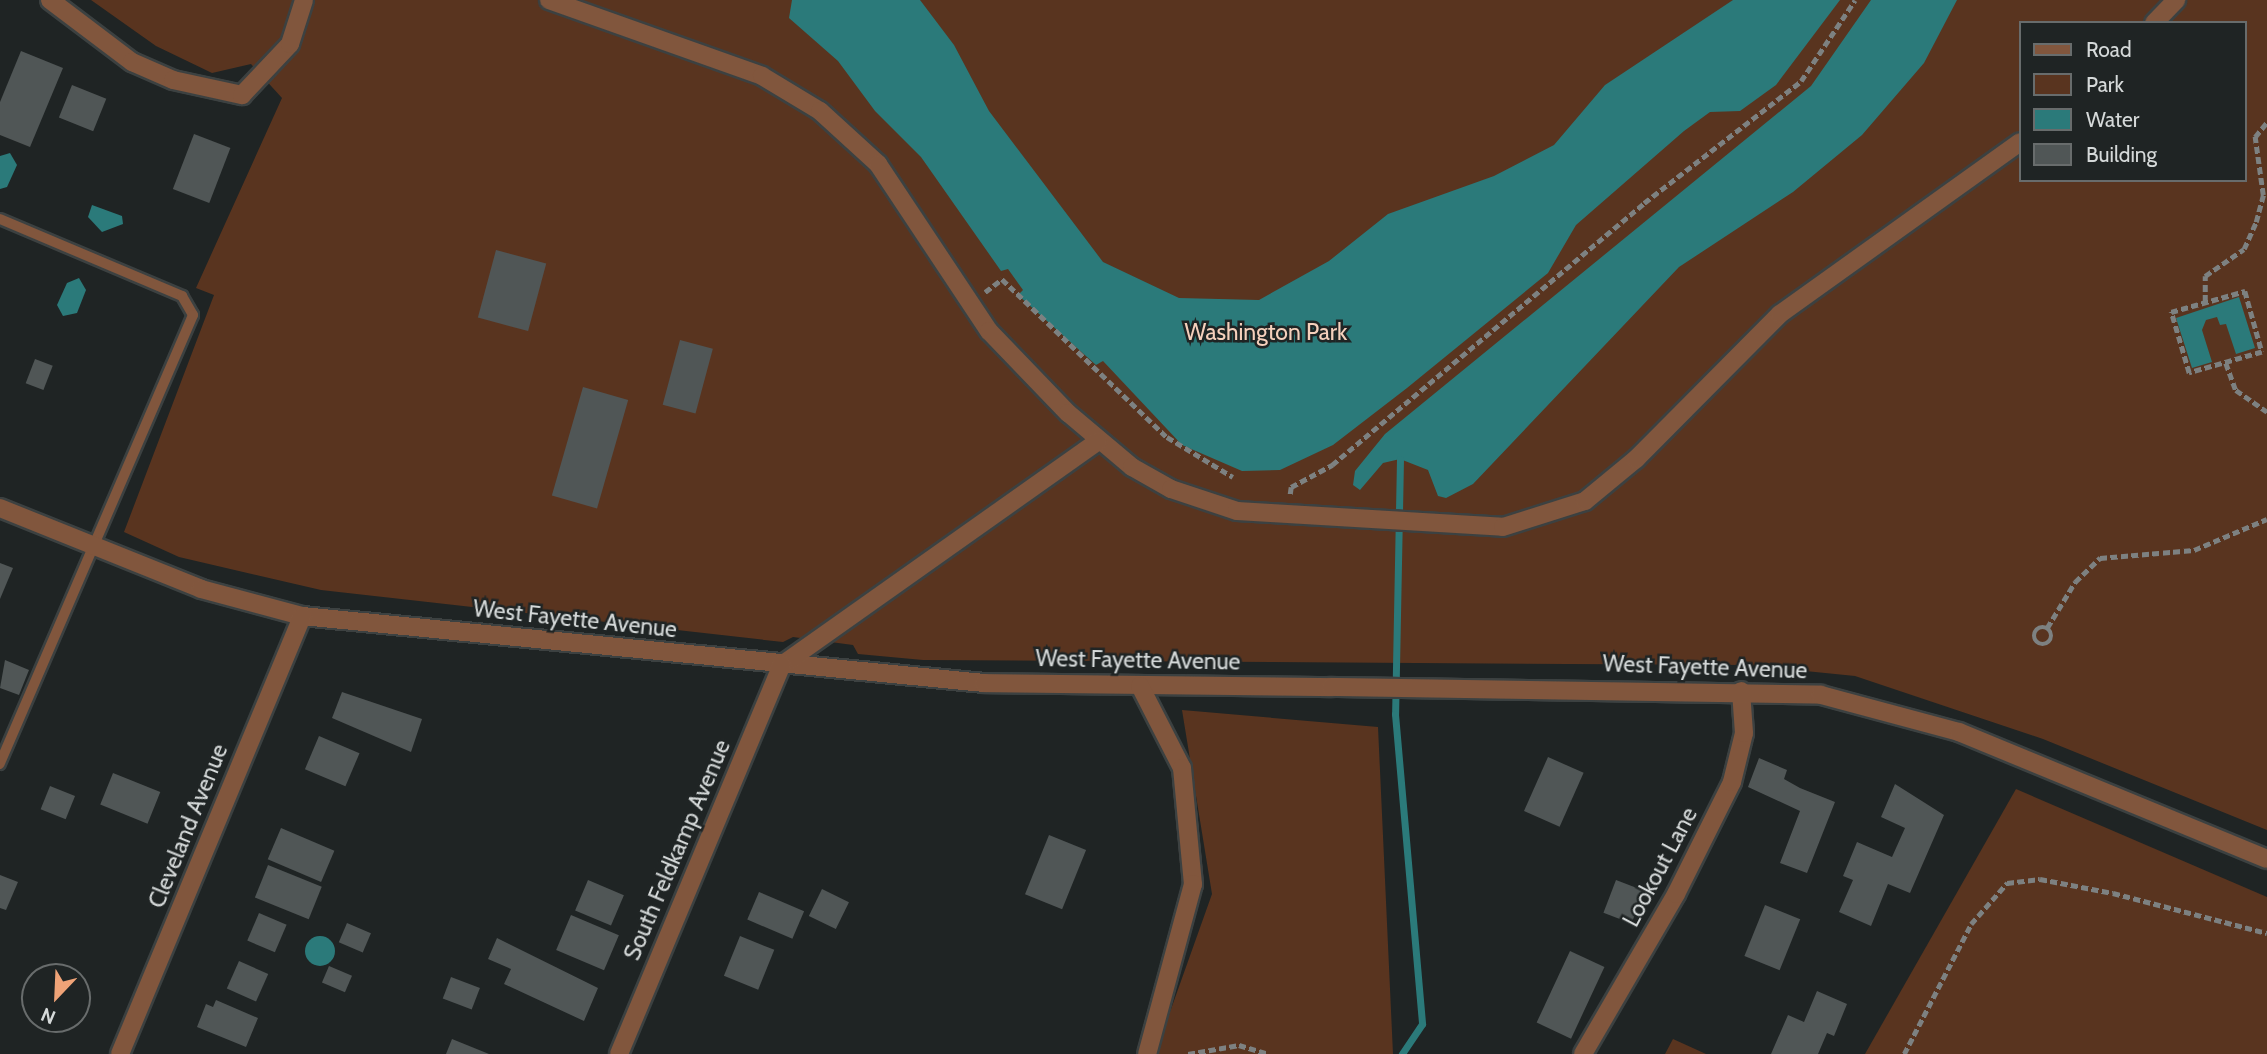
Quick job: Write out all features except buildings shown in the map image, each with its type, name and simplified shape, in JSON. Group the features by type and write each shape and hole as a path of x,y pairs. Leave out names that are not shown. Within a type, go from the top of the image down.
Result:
{"street":[{"path":"50,0 132,61 173,80 242,95 290,44 304,0"},
{"path":"549,0 762,76 820,111 878,164 989,331 1097,441 1171,489 1217,507 1503,527 1585,501 1628,467 1780,314 2018,143"},
{"path":"2156,21 2176,0"},
{"path":"782,665 1097,441"},
{"name":"West Fayette Avenue","path":"0,508 201,589 302,616 984,683 1741,691 1821,695 1959,732 2267,859"},
{"name":"Cleveland Avenue","path":"120,1054 302,616"},
{"name":"South Feldkamp Avenue","path":"619,1054 782,665"},
{"path":"1140,686 1182,768 1193,884 1147,1054"},
{"name":"Lookout Lane","path":"1583,1054 1676,894 1732,782 1744,733 1741,691"}],"lane":[{"path":"0,219 182,296 193,315 90,545 0,764"}],"path":[{"path":"1289,499 1291,487 1332,465 1644,202 1801,81 1855,0"},
{"path":"2205,302 2205,276 2244,249 2256,222 2263,195 2255,138 2267,122"},
{"path":"982,295 1002,279 1167,437 1233,477"},
{"path":"2245,291 2262,352 2226,363 2189,373 2171,312 2245,291"},
{"path":"2226,363 2236,390 2267,412"},
{"path":"2047,628 2050,641 2039,644 2034,632 2047,628 2075,582 2100,558 2194,550 2267,519"},
{"path":"1904,1054 1945,985 1971,924 2007,883 2040,879 2113,893 2267,933"},
{"path":"1188,1054 1239,1045 1268,1054"}],"green space":[{"name":"Washington Park","path":"91,0 2267,0 2267,830 2043,739 1855,676 1746,665 923,660 858,654 853,645 793,637 783,642 321,590 179,557 124,532 214,295 196,288 282,98 251,64 212,73 156,46"},
{"path":"1182,710 1378,727 1393,1054 1155,1054 1212,894"},
{"path":"2016,789 2267,897 2267,1054 1865,1054"},
{"path":"1673,1039 1706,1054 1665,1054"}],"water":[{"path":"792,0 920,0 954,45 989,111 1103,262 1179,298 1259,300 1329,261 1388,214 1494,176 1554,145 1605,85 1733,0 1840,0 1776,85 1740,111 1710,112 1684,131 1576,225 1548,273 1407,388 1333,445 1280,470 1242,471 1182,445 1103,361 1096,365 1018,295 1023,290 1008,269 1001,271 921,157 875,111 838,61 789,18"},
{"path":"1871,0 1957,0 1924,63 1862,135 1793,192 1679,267 1473,484 1446,498 1438,496 1428,470 1400,459 1383,463 1360,490 1353,485 1355,471 1385,434 1811,86"},
{"path":"10,153 17,165 7,187 0,189 0,156"},
{"path":"92,205 122,216 123,224 102,232 88,217"},
{"path":"79,278 86,290 77,313 63,316 57,305 67,283"},
{"path":"2239,297 2255,348 2236,354 2226,324 2220,325 2217,317 2206,320 2202,330 2212,362 2192,368 2176,318"},
{"path":"320,936 326,937 334,945 334,957 326,965 320,966 314,965 306,957 305,951 306,945 314,937"}],"waterway":[{"path":"1400,459 1395,714 1422,1024 1402,1054"}]}
